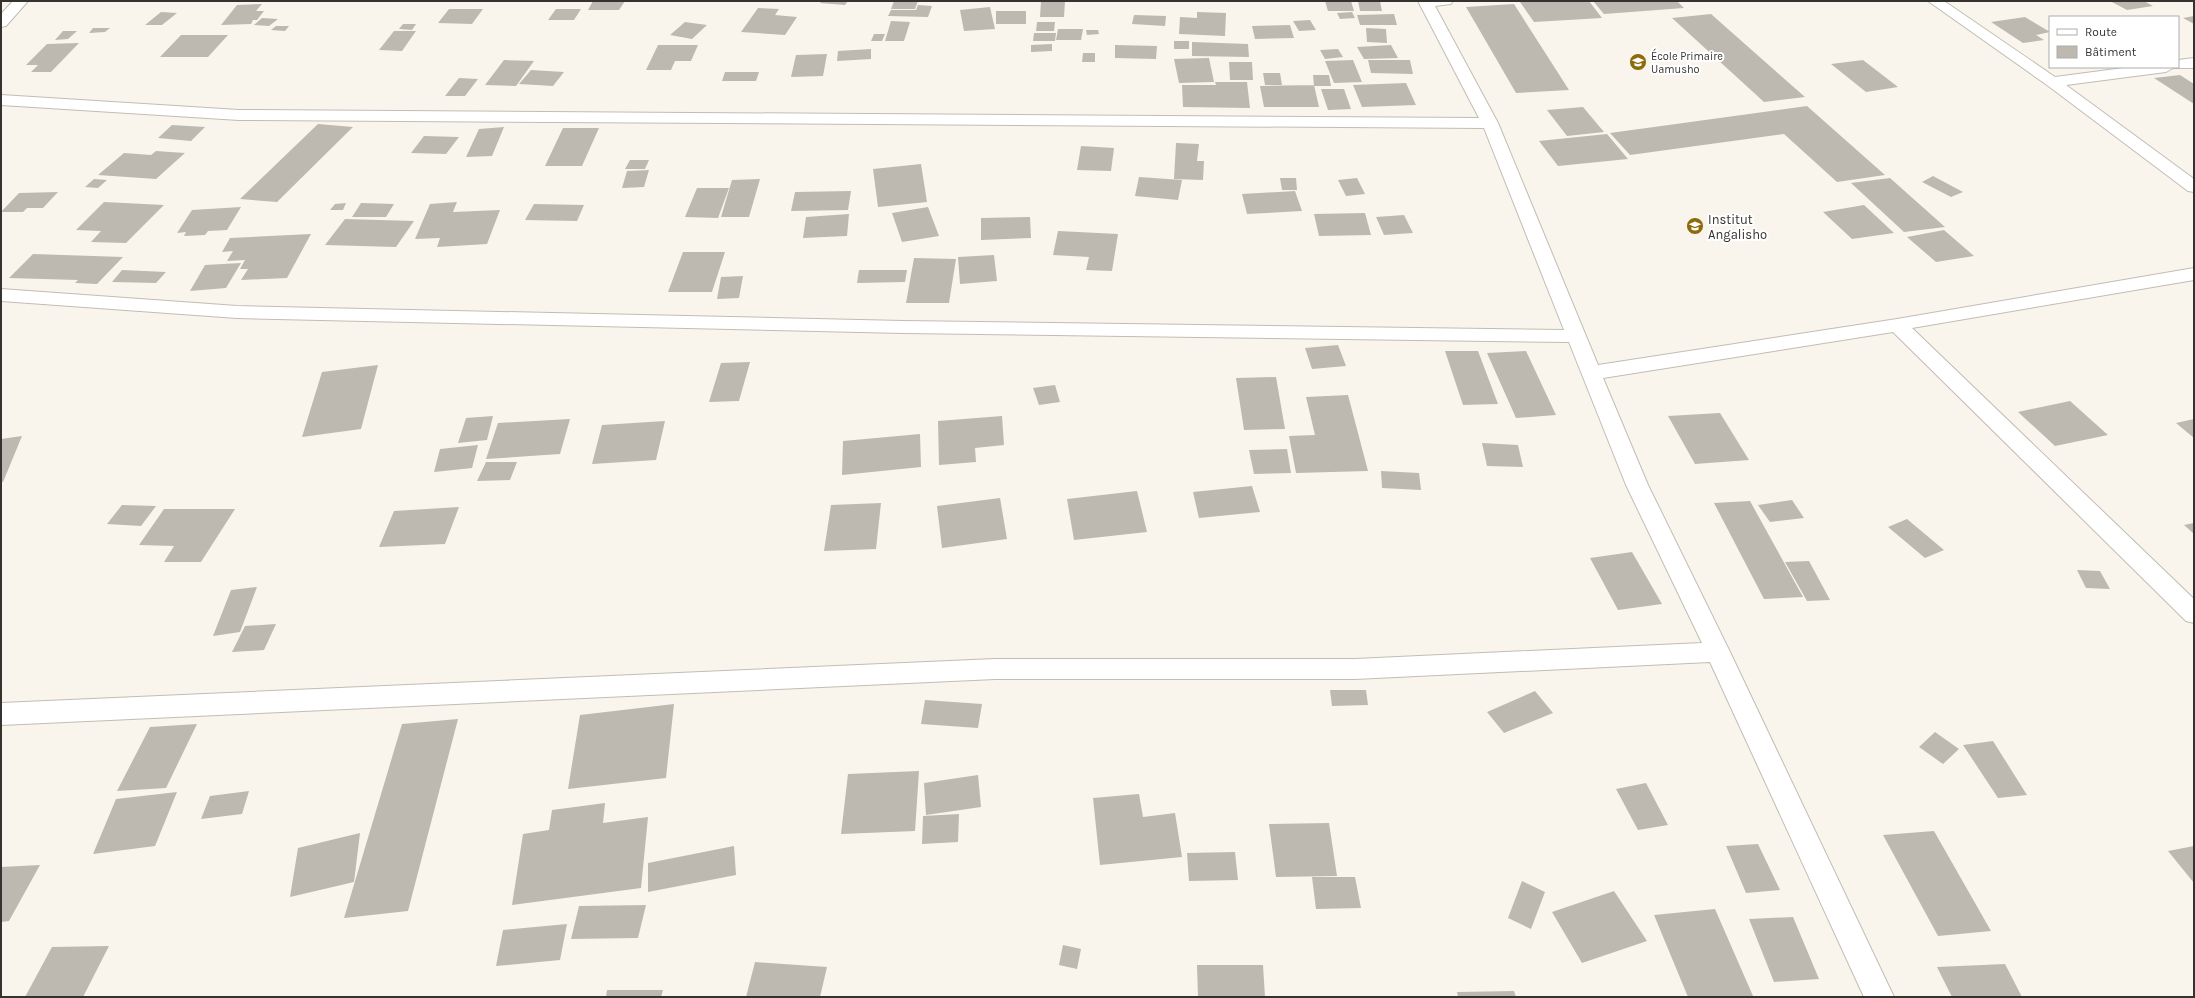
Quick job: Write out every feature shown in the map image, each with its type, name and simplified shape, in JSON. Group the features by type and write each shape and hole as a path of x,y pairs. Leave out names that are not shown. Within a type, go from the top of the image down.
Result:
{"street":[{"path":"1,23 21,1"},
{"path":"1935,1 2052,82 2194,187"},
{"path":"1433,2 1490,123 1637,485 1718,652 1879,997"},
{"path":"2179,65 2194,63"},
{"path":"2052,82 2158,68"},
{"path":"1,100 239,115 1490,123"},
{"path":"1591,373 1897,325 2194,274"},
{"path":"1,295 237,312 903,327 1576,336"},
{"path":"1897,325 2194,614"},
{"path":"1,714 995,669 1356,669 1718,652"}],"building":[{"path":"593,1 625,1 619,10 588,10"},
{"path":"822,1 848,1 845,5 820,3"},
{"path":"894,1 918,1 915,9 891,9"},
{"path":"1041,1 1065,1 1064,17 1040,17"},
{"path":"1325,1 1351,1 1354,11 1328,11"},
{"path":"1358,1 1380,1 1382,11 1360,11"},
{"path":"1589,1 1602,18 1534,22 1520,2"},
{"path":"1593,1 1677,1 1684,8 1604,14"},
{"path":"2110,1 2144,1 2153,6 2127,10"},
{"path":"262,4 256,11 264,11 257,20 253,20 251,24 221,25 237,5"},
{"path":"1514,4 1569,90 1516,93 1466,7"},
{"path":"918,5 932,6 928,17 888,16 891,10 916,10"},
{"path":"990,7 995,29 964,31 960,10"},
{"path":"758,8 779,9 775,15 797,17 785,35 741,32"},
{"path":"449,9 483,9 472,24 438,23"},
{"path":"556,9 581,9 574,20 548,20"},
{"path":"996,11 1026,11 1026,24 996,24"},
{"path":"161,12 177,13 162,25 145,25"},
{"path":"1197,12 1226,13 1225,36 1179,34 1180,17 1197,18"},
{"path":"1352,12 1355,18 1340,19 1337,13"},
{"path":"1394,14 1397,25 1360,25 1357,15"},
{"path":"1711,14 1805,97 1764,102 1672,18"},
{"path":"1134,15 1166,16 1165,26 1132,24"},
{"path":"2194,16 2194,24 2183,18"},
{"path":"2025,17 2049,32 2036,35 2044,40 2023,43 1991,22"},
{"path":"262,18 278,19 269,26 254,25"},
{"path":"1310,20 1316,30 1299,31 1293,21"},
{"path":"891,21 910,22 904,41 885,41"},
{"path":"685,22 707,25 692,39 670,35"},
{"path":"1037,22 1055,22 1054,31 1036,31"},
{"path":"403,24 416,24 412,30 399,29"},
{"path":"1290,25 1294,38 1255,39 1252,26"},
{"path":"276,26 289,26 285,31 271,30"},
{"path":"93,28 110,28 105,32 89,33"},
{"path":"1366,28 1386,29 1387,43 1367,42"},
{"path":"1058,29 1083,29 1081,40 1056,40"},
{"path":"1086,30 1098,30 1099,34 1087,35"},
{"path":"63,31 77,31 68,39 55,40"},
{"path":"394,31 416,31 402,51 379,50"},
{"path":"1034,33 1056,33 1055,41 1033,41"},
{"path":"874,34 885,34 882,41 871,41"},
{"path":"181,35 228,35 208,57 160,57"},
{"path":"1174,41 1189,41 1189,49 1174,49"},
{"path":"1192,42 1248,44 1249,57 1192,56"},
{"path":"79,43 51,72 31,72 38,65 26,65 47,44"},
{"path":"1052,44 1052,51 1031,52 1031,45"},
{"path":"658,45 698,45 691,61 675,61 671,70 646,70"},
{"path":"1115,45 1157,46 1156,59 1115,58"},
{"path":"1391,45 1398,58 1364,59 1357,47"},
{"path":"871,49 871,59 837,61 838,51"},
{"path":"1338,49 1343,57 1325,59 1320,50"},
{"path":"1083,53 1095,53 1095,62 1082,62"},
{"path":"827,54 823,76 791,77 796,55"},
{"path":"1209,58 1214,82 1179,83 1174,59"},
{"path":"504,60 534,61 516,86 485,85"},
{"path":"1353,60 1362,82 1334,83 1325,61"},
{"path":"1368,60 1410,60 1413,74 1371,73"},
{"path":"1863,60 1898,87 1866,92 1831,64"},
{"path":"1229,62 1252,62 1253,80 1230,80"},
{"path":"531,70 564,72 553,86 519,84"},
{"path":"725,72 759,72 756,81 722,81"},
{"path":"1263,73 1280,73 1282,85 1265,85"},
{"path":"1313,75 1329,75 1331,86 1314,86"},
{"path":"2180,75 2194,84 2194,104 2154,78"},
{"path":"459,78 478,79 465,96 445,96"},
{"path":"1215,82 1247,82 1250,108 1183,107 1182,85 1216,85"},
{"path":"1406,83 1416,105 1362,107 1353,85"},
{"path":"1314,85 1319,107 1264,107 1260,86"},
{"path":"1321,89 1344,89 1351,109 1328,110"},
{"path":"1807,106 1885,175 1837,182 1784,134 1630,155 1610,133"},
{"path":"1583,107 1604,132 1567,136 1547,110"},
{"path":"318,124 353,127 277,202 240,199"},
{"path":"172,125 205,127 191,141 158,138"},
{"path":"504,127 492,156 466,157 479,129"},
{"path":"563,128 599,128 582,166 545,166"},
{"path":"1607,134 1628,159 1558,166 1539,141"},
{"path":"424,136 459,137 446,154 411,153"},
{"path":"1176,143 1199,144 1197,161 1204,161 1203,180 1174,179"},
{"path":"1081,146 1114,148 1111,171 1077,170"},
{"path":"156,151 185,153 156,179 98,175 124,153 151,155"},
{"path":"630,160 649,160 645,169 625,169"},
{"path":"921,164 927,202 878,207 873,169"},
{"path":"649,170 644,187 622,188 627,171"},
{"path":"1933,176 1963,192 1951,197 1922,182"},
{"path":"1139,177 1182,180 1178,200 1135,196"},
{"path":"1280,178 1296,178 1297,190 1282,190"},
{"path":"1357,178 1365,194 1346,196 1338,180"},
{"path":"1890,178 1945,227 1904,232 1851,183"},
{"path":"94,179 107,180 98,188 85,187"},
{"path":"760,179 749,217 721,217 732,180"},
{"path":"697,188 729,188 718,218 685,217"},
{"path":"851,191 848,210 791,211 795,192"},
{"path":"1295,191 1302,211 1247,214 1242,194"},
{"path":"58,192 43,208 27,208 23,212 1,212 19,193"},
{"path":"104,202 164,205 126,243 91,242 101,231 76,230"},
{"path":"457,202 453,212 500,210 487,244 437,247 440,238 415,239 430,204"},
{"path":"346,203 343,210 330,210 335,204"},
{"path":"361,203 394,204 386,217 352,217"},
{"path":"534,204 584,205 577,221 525,220"},
{"path":"1864,205 1894,233 1852,239 1823,212"},
{"path":"241,207 227,230 208,231 205,235 184,236 186,232 177,233 192,210"},
{"path":"928,207 939,236 902,242 892,213"},
{"path":"1365,213 1371,235 1319,236 1314,214"},
{"path":"849,214 847,236 803,238 806,217"},
{"path":"1404,215 1413,233 1384,235 1376,217"},
{"path":"1030,217 1031,238 981,240 981,218"},
{"path":"345,219 414,221 396,247 325,245"},
{"path":"1944,230 1974,256 1936,262 1907,237"},
{"path":"1058,231 1118,234 1112,271 1086,270 1089,257 1053,255"},
{"path":"311,234 287,278 241,280 248,269 240,269 245,260 227,261 233,251 222,252 230,238"},
{"path":"683,252 725,252 712,292 668,292"},
{"path":"33,254 123,257 97,284 75,283 78,280 9,278"},
{"path":"994,255 997,281 960,284 958,257"},
{"path":"914,258 956,259 949,303 906,303"},
{"path":"241,263 226,288 190,291 205,265"},
{"path":"122,270 166,272 156,283 112,282"},
{"path":"859,270 907,270 905,282 857,283"},
{"path":"743,276 739,298 717,299 721,277"},
{"path":"1338,345 1346,366 1312,369 1305,348"},
{"path":"1445,351 1478,351 1498,404 1463,405"},
{"path":"1526,351 1556,415 1516,418 1487,353"},
{"path":"750,362 739,401 709,402 721,363"},
{"path":"378,365 361,429 302,437 322,372"},
{"path":"1276,377 1285,429 1244,430 1236,378"},
{"path":"1055,385 1060,402 1039,405 1033,388"},
{"path":"1348,395 1368,471 1296,473 1289,436 1315,435 1306,397"},
{"path":"2070,401 2108,435 2055,446 2018,412"},
{"path":"1720,413 1749,460 1695,464 1668,416"},
{"path":"493,416 487,440 458,443 466,418"},
{"path":"1002,416 1004,445 975,448 976,462 939,465 938,421"},
{"path":"570,419 560,454 486,459 498,423"},
{"path":"2194,419 2194,438 2176,423"},
{"path":"665,421 656,460 592,464 602,425"},
{"path":"920,434 921,467 842,475 843,441"},
{"path":"22,436 3,482 1,482 1,439"},
{"path":"1482,443 1518,445 1523,467 1487,466"},
{"path":"478,445 472,468 434,472 440,449"},
{"path":"1287,449 1291,473 1254,474 1249,450"},
{"path":"486,462 517,462 510,480 477,481"},
{"path":"1381,471 1419,473 1421,490 1382,488"},
{"path":"1252,486 1260,512 1199,518 1193,492"},
{"path":"1137,491 1147,532 1074,540 1067,499"},
{"path":"1000,498 1007,539 942,548 937,506"},
{"path":"1792,500 1804,518 1770,522 1758,505"},
{"path":"1750,501 1803,597 1764,599 1714,503"},
{"path":"881,503 876,549 824,551 831,505"},
{"path":"122,505 156,506 141,526 107,524"},
{"path":"459,507 445,544 379,547 394,511"},
{"path":"164,509 235,509 201,562 164,562 174,546 139,545"},
{"path":"1907,519 1944,550 1925,558 1888,527"},
{"path":"2194,523 2194,534 2184,525"},
{"path":"1632,552 1662,604 1618,610 1590,558"},
{"path":"1809,561 1830,600 1807,601 1785,562"},
{"path":"2077,570 2100,571 2110,589 2086,588"},
{"path":"257,587 240,632 213,636 231,590"},
{"path":"276,624 264,650 232,652 245,626"},
{"path":"1330,690 1366,690 1368,705 1332,706"},
{"path":"1535,691 1553,713 1504,733 1487,712"},
{"path":"925,700 982,704 978,728 921,724"},
{"path":"674,704 666,778 568,789 580,715"},
{"path":"458,719 408,911 344,918 402,724"},
{"path":"197,724 166,788 117,791 150,727"},
{"path":"1935,732 1959,749 1943,764 1919,747"},
{"path":"1993,741 2027,795 1998,798 1963,745"},
{"path":"919,771 915,831 841,834 848,774"},
{"path":"978,775 981,807 926,815 924,783"},
{"path":"1646,783 1668,825 1638,830 1616,789"},
{"path":"249,791 242,814 201,819 210,796"},
{"path":"177,792 155,846 93,854 116,799"},
{"path":"1139,794 1143,817 1175,813 1182,857 1100,865 1093,798"},
{"path":"605,803 603,823 648,817 641,888 512,905 523,834 549,830 552,810"},
{"path":"959,814 958,842 922,844 923,816"},
{"path":"1329,823 1337,876 1276,877 1269,824"},
{"path":"1934,831 1991,931 1938,936 1883,835"},
{"path":"360,833 354,882 290,897 298,848"},
{"path":"1758,844 1780,890 1746,893 1726,846"},
{"path":"734,846 736,875 648,892 648,863"},
{"path":"2194,846 2194,883 2168,851"},
{"path":"1235,852 1238,880 1189,881 1187,853"},
{"path":"40,865 9,921 1,922 1,867"},
{"path":"1312,877 1355,877 1361,908 1316,909"},
{"path":"1522,881 1545,892 1531,929 1508,918"},
{"path":"1614,891 1647,941 1582,963 1552,912"},
{"path":"646,905 638,938 571,939 579,906"},
{"path":"1715,909 1753,996 1688,997 1654,915"},
{"path":"1793,917 1819,979 1774,982 1749,919"},
{"path":"567,924 560,960 496,966 503,930"},
{"path":"1063,945 1081,949 1077,969 1059,965"},
{"path":"109,946 83,997 25,997 52,947"},
{"path":"755,962 827,967 820,997 746,997"},
{"path":"2005,964 2022,997 1952,997 1937,967"},
{"path":"1197,965 1263,965 1265,997 1198,997"},
{"path":"607,990 663,990 661,997 606,997"},
{"path":"1514,991 1516,997 1458,997 1457,992"}],"place":[{"name":"École Primaire Uamusho","path":"1638,62"},
{"name":"Institut Angalisho","path":"1695,226"}]}
